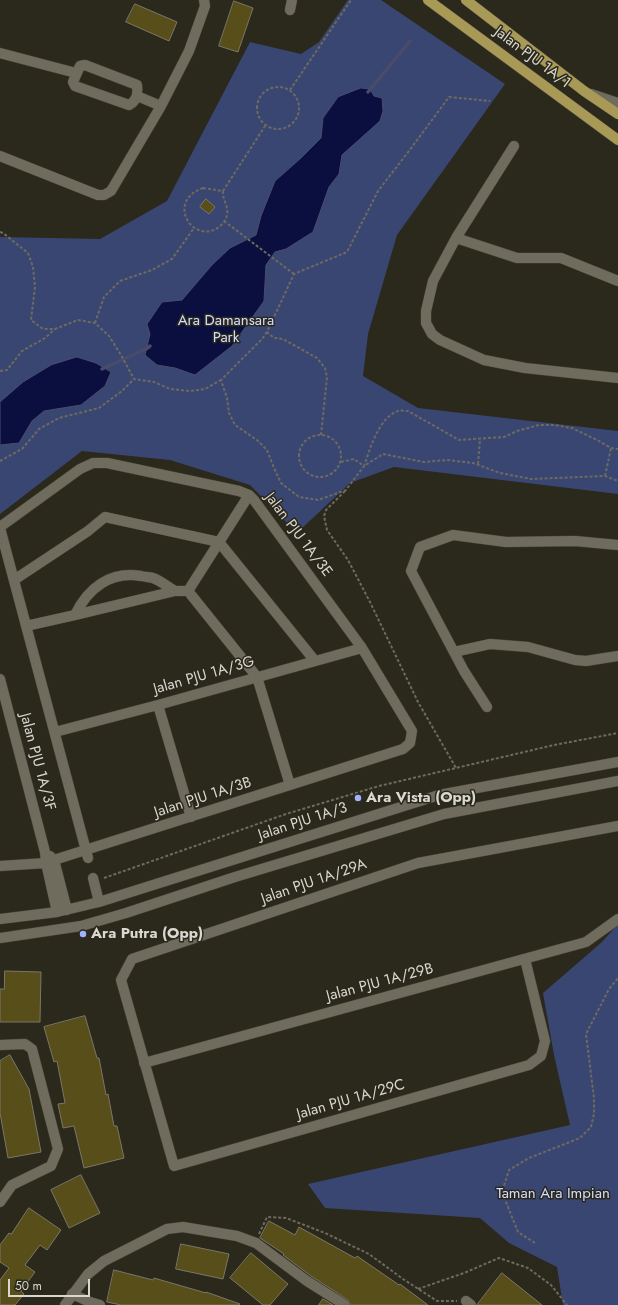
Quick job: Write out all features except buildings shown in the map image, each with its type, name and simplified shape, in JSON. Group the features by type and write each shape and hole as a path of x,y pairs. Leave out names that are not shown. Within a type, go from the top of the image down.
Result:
{"main road":[{"name":"Jalan PJU 1A/1","path":"428,0 618,140"},
{"name":"Jalan PJU 1A/1","path":"466,0 584,91 618,114"}],"street":[{"path":"0,156 38,170 81,190 98,195 104,195 110,192 161,106 189,51 205,6 204,0"},
{"path":"0,53 76,73"},
{"path":"85,65 136,86 138,92 137,96 129,105 75,86 73,82 80,66 85,65"},
{"path":"584,91 618,103"},
{"path":"137,96 161,106"},
{"path":"514,146 456,238 433,281 426,311 426,324 432,334 440,340 484,360 525,368 618,378"},
{"path":"456,238 517,258 561,258 618,281"},
{"name":"Jalan PJU 1A/3E","path":"0,528 80,469 93,463 108,463 239,491 249,495 362,648 412,731 410,743"},
{"path":"188,591 249,495"},
{"path":"14,580 88,531 104,517 219,542 315,661"},
{"path":"0,528 87,854"},
{"path":"487,707 464,671 411,571 420,547 452,535 506,542 575,541 618,545"},
{"path":"75,615 80,603 88,594 100,584 116,576 131,574 154,578 175,591"},
{"path":"26,626 175,591 188,591"},
{"path":"188,591 257,676 290,785"},
{"path":"454,652 490,644 528,647 575,660 586,661 618,656"},
{"name":"Jalan PJU 1A/3G","path":"55,732 362,648"},
{"name":"Jalan PJU 1A/3F","path":"0,679 45,852 50,861 62,911"},
{"path":"158,705 191,817"},
{"name":"Jalan PJU 1A/3B","path":"0,866 50,861 87,854 191,817 403,749 410,743"},
{"name":"Jalan PJU 1A/3","path":"0,919 62,911 99,902 439,795 618,762"},
{"path":"0,938 81,926 126,913 235,877 444,814 618,781"},
{"name":"Jalan PJU 1A/29A","path":"144,1063 121,980 132,959 418,863 618,826"},
{"path":"93,880 99,902"},
{"name":"Jalan PJU 1A/29B","path":"144,1063 586,942 618,919"},
{"name":"Jalan PJU 1A/29C","path":"144,1063 174,1166 529,1065 541,1056 545,1042 525,959"},
{"path":"0,1045 25,1044 32,1049 58,1149 51,1166 12,1185 0,1202"},
{"path":"65,1305 88,1274 104,1261 167,1229 183,1227 237,1236 256,1243 307,1281 344,1305"},
{"path":"72,1294 100,1305"}],"path":[{"path":"290,90 351,0"},
{"path":"283,87 290,90 295,94 300,107 300,114 297,120 292,125 280,130 266,126 261,122 258,115 258,100 268,89 283,87"},
{"path":"134,379 154,382 170,389 190,391 205,389 221,380 262,339 267,332 294,274 347,252 378,191 449,97 490,101"},
{"path":"223,191 203,188 190,195 184,209 185,216 194,228 201,231 214,230 224,221 228,208 223,196 223,191 266,126"},
{"path":"224,221 294,274"},
{"path":"95,323 104,297 120,281 152,270 172,259 194,228"},
{"path":"0,232 28,253 33,267 35,287 31,320 43,329 55,329"},
{"path":"0,371 7,370 22,351 45,338 55,329 78,320 95,323 109,336 134,379"},
{"path":"267,332 274,338 283,340 318,358 325,368 326,377 321,435"},
{"path":"0,460 22,449 39,429 59,418 98,408 122,391 134,379"},
{"path":"221,380 227,398 229,413 235,425 257,440 267,450 281,484 299,497 318,500 346,490"},
{"path":"456,768 418,702 348,560 327,530 324,516 326,510 346,490 364,466 372,442 387,418 399,410 408,411 459,440 480,440 504,437 517,431 539,425 554,425 572,428 611,448 618,449"},
{"path":"321,435 331,438 336,442 340,448 341,462 334,473 321,478 308,475 302,470 298,456 300,448 309,437 321,435"},
{"path":"478,465 480,440"},
{"path":"605,476 611,448"},
{"path":"364,466 383,454 424,462 447,460 473,463 500,473 531,479 605,476 618,481"},
{"path":"341,462 354,459 364,466"},
{"path":"93,880 286,814 379,786 554,745 618,733"},
{"path":"535,1243 518,1232 502,1192 508,1170 529,1158 580,1138 591,1127 594,1114 594,1098 586,1034 609,989 618,978"},
{"path":"256,1243 267,1217 286,1218 325,1233 369,1254 403,1279 437,1301 469,1303"},
{"path":"418,1289 464,1273 499,1258 528,1268 551,1284 567,1305"}],"green space":[{"name":"Ara Damansara Park","path":"348,0 381,0 505,84 397,235 368,334 363,376 418,408 618,431 618,494 394,467 350,483 297,533 250,485 170,460 82,451 0,514 0,237 100,239 167,201 250,42 301,54 319,42"},
{"name":"Taman Ara Impian","path":"618,924 618,1305 563,1305 557,1267 509,1243 480,1218 325,1208 308,1184 570,1125 554,1055 543,993 602,942"}],"shaded area":[{"path":"361,88 370,89 374,96 382,98 383,111 380,121 342,155 339,174 329,187 313,232 286,249 275,252 266,265 264,301 232,346 195,375 175,368 157,365 145,355 150,334 147,324 162,302 182,300 212,265 230,248 256,235 261,216 275,181 321,138 323,118 338,97"},
{"path":"77,357 96,363 111,372 105,386 81,405 44,411 32,421 19,443 0,445 0,402 23,382 51,365"}],"waterway":[{"path":"368,92 410,41"},
{"path":"102,369 150,346"}],"place":[{"name":"Ara Vista (Opp)","path":"358,798"},
{"name":"Ara Putra (Opp)","path":"83,934"}]}
